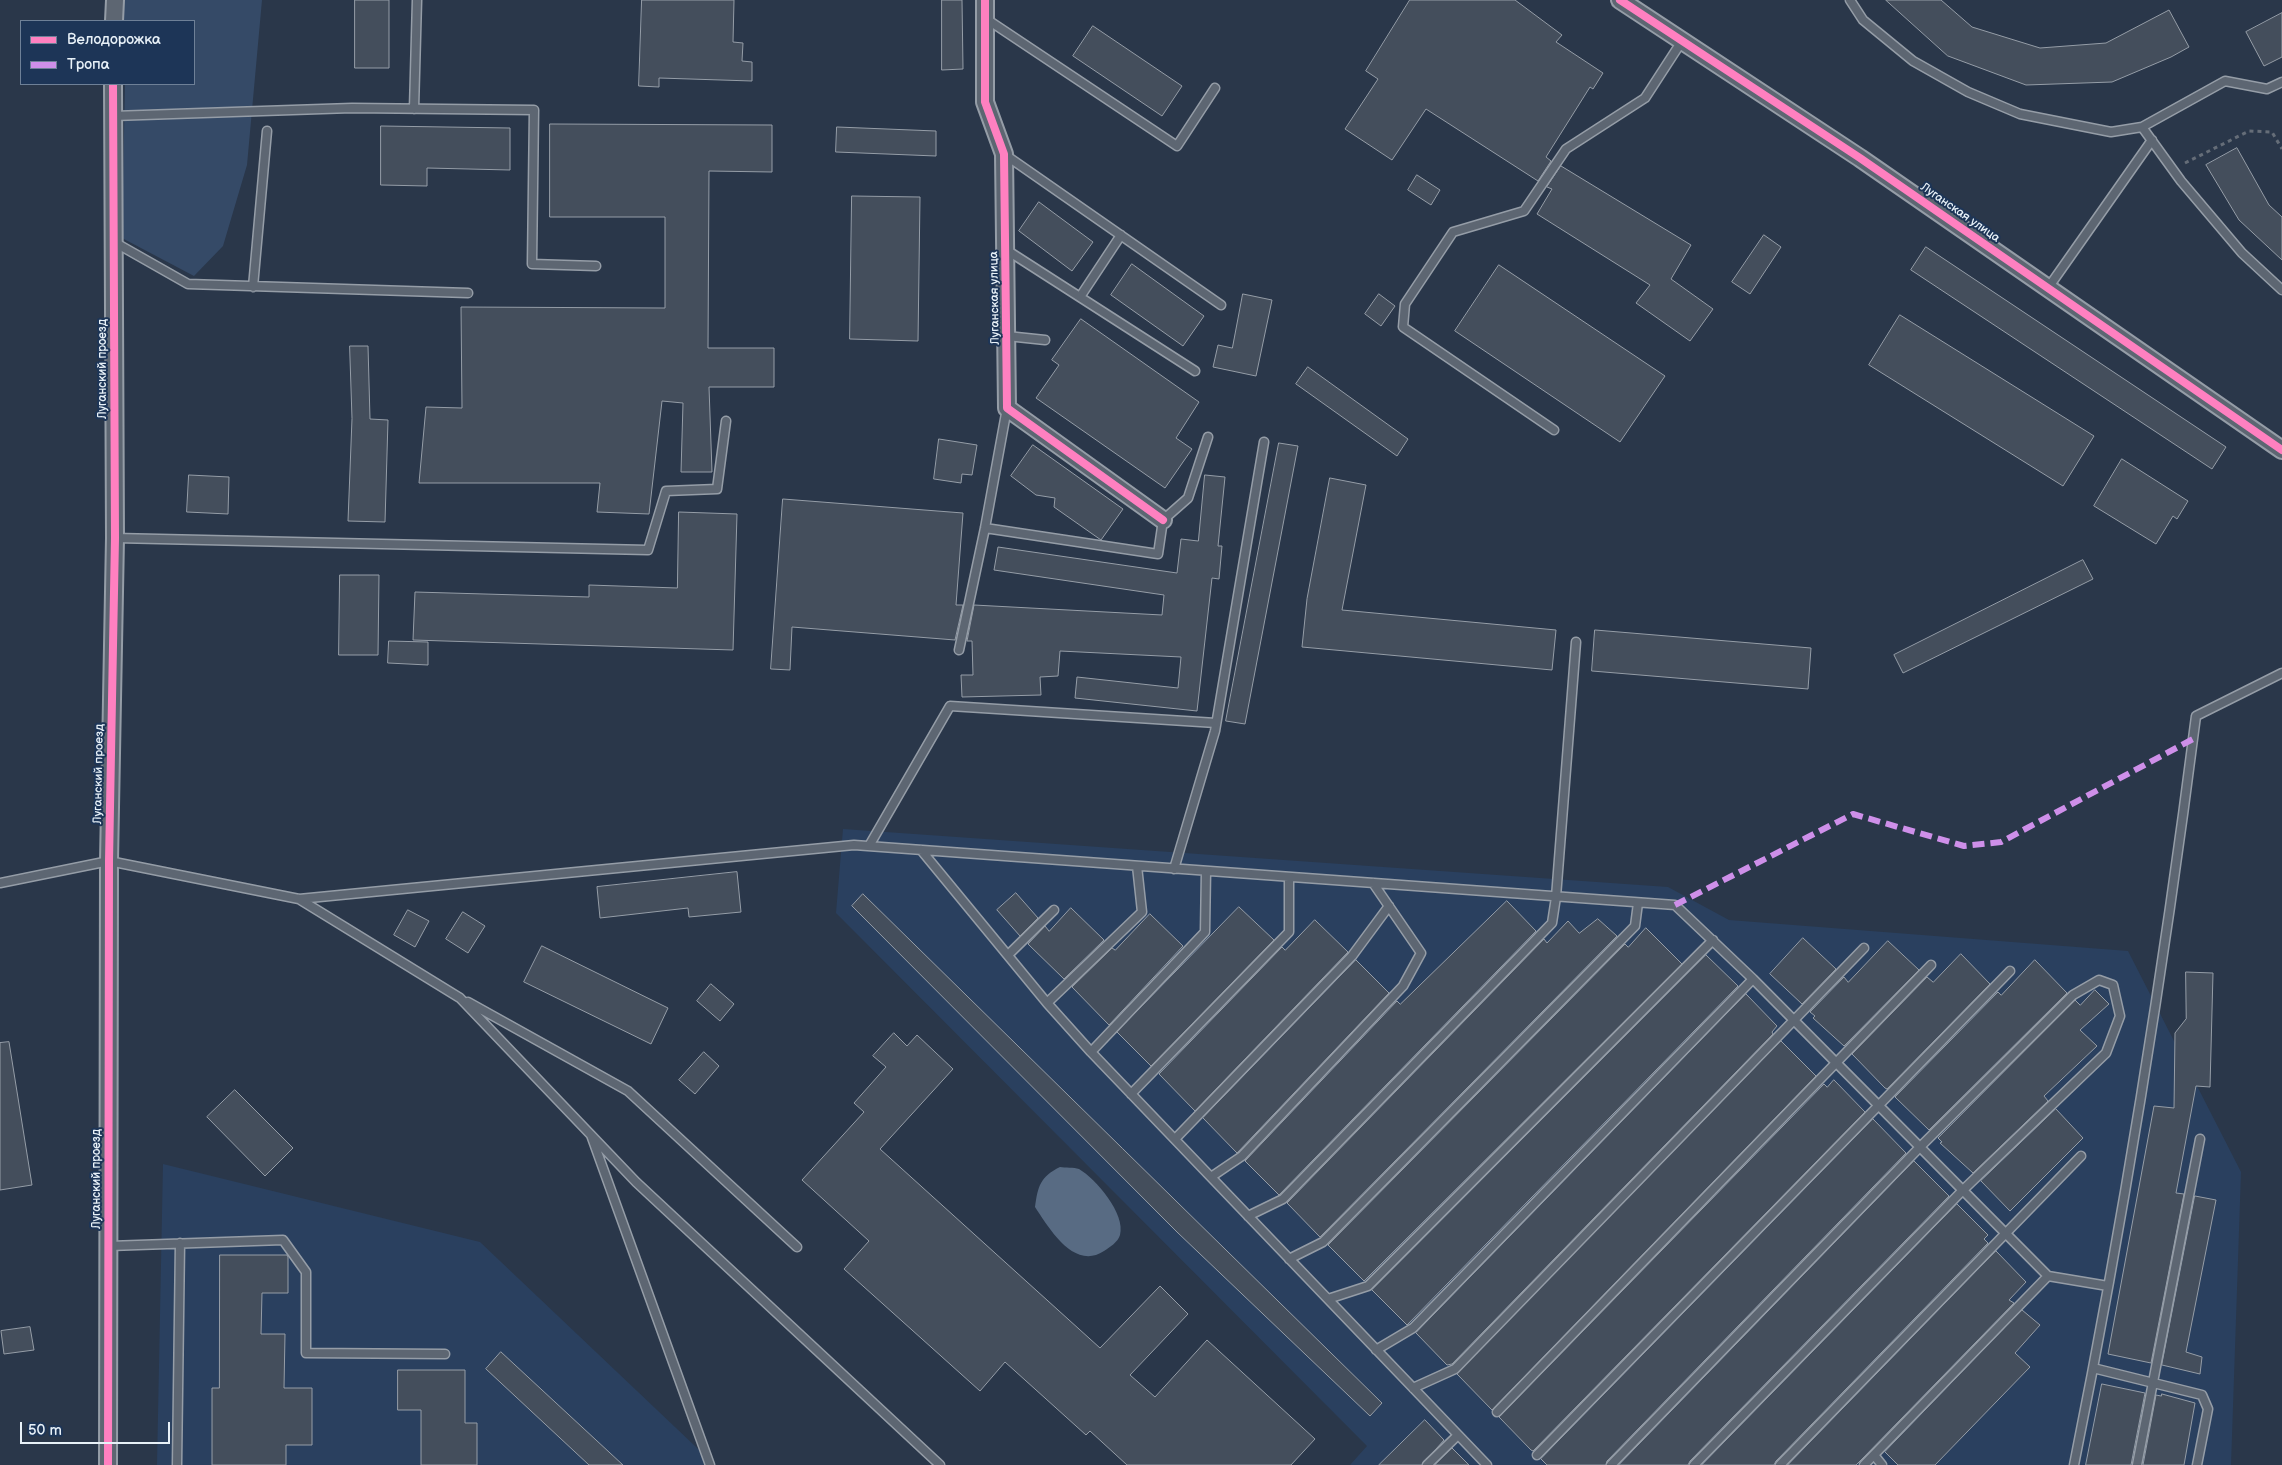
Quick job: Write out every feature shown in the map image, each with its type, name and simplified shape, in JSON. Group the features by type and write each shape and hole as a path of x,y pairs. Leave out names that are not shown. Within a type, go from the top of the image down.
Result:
{"street":[{"path":"114,20 115,0"},
{"name":"Луганская улица","path":"985,0 985,102 1004,154 1007,408"},
{"name":"Луганская улица","path":"1620,0 1860,158 2282,450"},
{"name":"Луганский проезд","path":"108,1465 109,861 115,538 113,85"},
{"path":"1007,408 1163,520"}],"lane":[{"path":"414,109 417,0"},
{"path":"1850,0 1863,20 1913,61 1968,92 2020,114 2084,127 2111,132 2142,127 2225,81 2267,89 2282,82"},
{"path":"985,18 1177,146 1215,88"},
{"path":"1554,430 1403,327 1405,304 1453,232 1524,211 1566,150 1645,98 1682,41"},
{"path":"113,116 352,108 534,110 532,264 596,266"},
{"path":"2142,127 2173,169 2242,253 2282,290"},
{"path":"253,288 267,131"},
{"path":"2048,288 2152,140"},
{"path":"1004,154 1221,305"},
{"path":"1080,297 1121,235"},
{"path":"113,241 188,284 253,288 468,293"},
{"path":"1005,249 1195,370"},
{"path":"1007,336 1045,340"},
{"path":"959,650 985,528 1007,408"},
{"path":"115,538 648,550 666,491 716,489 726,422"},
{"path":"985,528 1158,554 1163,520 1188,498 1208,437"},
{"path":"1174,869 1216,723 1264,442"},
{"path":"1248,1216 1283,1198 1552,923 1556,897 1576,642"},
{"path":"2074,1465 2143,1088 2196,716 2282,673"},
{"path":"869,846 950,706 1216,723"},
{"path":"0,883 109,861 300,899 854,845 1675,906 1753,979 2048,1276 2108,1286"},
{"path":"921,850 1091,1052 1487,1465"},
{"path":"1048,1003 1142,912 1137,866"},
{"path":"1091,1052 1205,932 1206,871"},
{"path":"1132,1094 1289,932 1289,877"},
{"path":"1211,1177 1242,1156 1403,986 1421,954 1373,883"},
{"path":"300,899 460,998 628,1091 797,1247"},
{"path":"1289,1259 1323,1242 1636,926 1638,903"},
{"path":"1175,1139 1352,956 1389,906"},
{"path":"1008,955 1054,910"},
{"path":"1328,1300 1368,1286 1712,940"},
{"path":"1413,1388 1455,1369 1864,948"},
{"path":"1497,1412 1931,965"},
{"path":"1537,1455 2010,971"},
{"path":"1376,1350 1412,1328 1753,979"},
{"path":"1611,1465 1920,1147 2073,994 2099,980 2113,985 2120,1016 2106,1053 1963,1190 1694,1465"},
{"path":"460,998 636,1182 940,1465"},
{"path":"590,1132 710,1465"},
{"path":"2137,1465 2200,1139"},
{"path":"1780,1465 2081,1156"},
{"path":"108,1246 283,1240 306,1272 306,1353 445,1354"},
{"path":"177,1465 180,1243"},
{"path":"1864,1465 2048,1276"},
{"path":"2093,1368 2202,1395 2208,1409 2197,1465"},
{"path":"1427,1465 1458,1435"},
{"path":"1874,1455 1882,1465"}],"path":[{"path":"2173,169 2249,131 2272,132 2282,148"}],"shaded area":[{"path":"119,0 262,0 247,165 223,246 194,276 122,238 125,85 195,85 195,20 121,20"},
{"path":"843,829 1668,887 1729,920 2128,951 2241,1172 2231,1465 1350,1465 1367,1446 836,913"},
{"path":"163,1164 480,1242 715,1465 157,1465"},
{"path":"1060,1167 1077,1168 1086,1174 1108,1198 1119,1217 1121,1227 1119,1238 1104,1251 1093,1256 1083,1256 1064,1244 1047,1226 1035,1207 1041,1183 1048,1175"}],"building":[{"path":"355,0 389,0 389,68 355,68"},
{"path":"642,0 734,0 733,42 743,43 742,61 752,62 752,81 659,78 659,87 639,86"},
{"path":"942,0 962,0 963,69 942,70"},
{"path":"1410,0 1515,0 1562,35 1556,42 1603,73 1593,89 1590,87 1546,157 1551,161 1538,181 1426,109 1392,160 1345,129 1378,79 1366,71"},
{"path":"1886,0 1941,0 1972,27 2040,48 2106,43 2169,10 2189,47 2171,57 2112,82 2026,85 1948,56"},
{"path":"2282,13 2282,57 2264,66 2246,32"},
{"path":"1093,26 1182,86 1162,116 1073,56"},
{"path":"550,124 772,125 772,172 709,171 708,348 774,348 774,387 709,387 712,472 681,472 683,403 662,401 649,514 597,512 600,483 419,483 426,407 462,408 461,307 665,308 665,217 550,217"},
{"path":"381,126 510,128 510,170 427,168 427,186 381,185"},
{"path":"837,127 936,131 936,156 836,152"},
{"path":"2237,148 2269,205 2282,217 2282,260 2239,220 2206,165"},
{"path":"1561,166 1691,245 1671,279 1713,309 1690,341 1636,303 1650,285 1537,214 1552,189 1547,187"},
{"path":"1417,175 1440,190 1431,205 1408,190"},
{"path":"852,196 920,197 918,341 850,339"},
{"path":"1039,202 1093,242 1072,271 1019,231"},
{"path":"1764,235 1781,247 1750,294 1732,282"},
{"path":"1926,247 2226,447 2212,469 1911,270"},
{"path":"1132,264 1204,316 1183,346 1111,295"},
{"path":"1499,265 1665,376 1620,442 1455,331"},
{"path":"1243,294 1272,300 1256,376 1213,367 1218,345 1232,348"},
{"path":"1379,294 1395,306 1381,326 1365,314"},
{"path":"1900,315 2094,436 2063,486 1869,365"},
{"path":"1081,319 1199,402 1176,438 1192,449 1165,488 1036,398 1059,365 1052,360"},
{"path":"350,346 368,346 370,419 388,420 385,522 348,521 352,419"},
{"path":"1308,367 1408,439 1397,456 1296,384"},
{"path":"939,439 977,445 972,475 962,474 961,483 934,479"},
{"path":"1279,443 1298,446 1245,724 1226,721"},
{"path":"1033,445 1123,509 1101,540 1054,507 1055,498 1036,495 1011,476"},
{"path":"2122,459 2188,501 2177,519 2173,516 2156,544 2094,506"},
{"path":"189,475 229,477 228,514 187,512"},
{"path":"1205,475 1225,477 1218,546 1222,546 1219,579 1212,578 1197,711 1075,698 1077,677 1178,688 1181,657 1060,651 1058,676 1040,677 1041,695 962,697 961,675 973,675 972,641 967,641 974,605 1162,615 1164,595 994,570 998,547 1177,573 1181,539 1198,541"},
{"path":"1330,478 1366,485 1342,610 1556,630 1552,670 1302,647 1307,599"},
{"path":"783,499 963,513 956,605 963,605 955,640 792,627 790,670 771,669"},
{"path":"679,512 737,514 733,650 413,640 415,592 589,597 589,585 677,588"},
{"path":"2083,560 2093,579 1903,673 1894,655"},
{"path":"340,575 379,575 378,655 339,655"},
{"path":"1595,630 1811,648 1808,689 1592,671"},
{"path":"389,641 428,642 428,665 388,663"},
{"path":"737,872 741,912 689,917 688,908 600,918 597,887"},
{"path":"1016,893 1038,918 1020,936 997,910"},
{"path":"863,894 1382,1403 1370,1416 1177,1232 852,906"},
{"path":"1507,901 1536,931 1279,1195 1245,1161 1397,1001 1400,1004"},
{"path":"1239,907 1274,940 1151,1066 1117,1032"},
{"path":"1071,908 1104,940 1064,979 1028,944 1045,926 1049,931"},
{"path":"408,910 429,921 415,947 394,935"},
{"path":"463,912 485,926 468,953 446,939"},
{"path":"1150,914 1183,946 1109,1025 1072,987 1112,948 1115,950"},
{"path":"1598,919 1617,936 1320,1237 1287,1203 1544,939 1547,943 1568,921 1579,933"},
{"path":"1315,920 1348,952 1195,1111 1159,1074 1282,947 1285,950"},
{"path":"1646,928 1682,964 1364,1281 1328,1245 1625,944 1628,947"},
{"path":"1803,938 1836,969 1802,1004 1770,974"},
{"path":"1888,941 1919,970 1844,1046 1813,1018 1815,1016 1810,1012 1844,977 1848,982"},
{"path":"542,946 668,1008 651,1044 524,982"},
{"path":"1961,954 1990,984 1887,1089 1885,1088 1852,1054 1927,977 1933,982"},
{"path":"1706,955 1738,986 1407,1325 1372,1290"},
{"path":"1356,960 1389,993 1237,1153 1203,1118"},
{"path":"2035,960 2067,993 1929,1130 1895,1097 1998,992 2001,995"},
{"path":"2186,972 2213,973 2210,1087 2196,1086 2176,1193 2184,1194 2151,1363 2108,1354 2154,1106 2174,1108 2175,1033 2186,1019"},
{"path":"711,984 734,1004 720,1021 697,1001"},
{"path":"2095,990 2109,1004 2080,1030 2097,1046 2044,1096 2048,1101 1973,1173 1940,1143 1942,1142 1938,1138 2075,1000 2080,1005"},
{"path":"1746,994 1777,1026 1772,1032 1773,1034 1452,1364 1447,1365 1416,1333"},
{"path":"894,1033 907,1046 917,1035 953,1069 880,1149 1100,1348 1160,1286 1188,1314 1130,1375 1155,1397 1207,1340 1315,1439 1291,1465 1127,1465 1090,1431 1086,1435 1005,1362 980,1391 844,1269 869,1241 802,1180 864,1112 854,1103 886,1067 873,1056"},
{"path":"1781,1041 1816,1076 1492,1410 1457,1374"},
{"path":"9,1042 32,1185 0,1190 0,1043"},
{"path":"704,1052 719,1066 695,1094 679,1080"},
{"path":"1834,1080 1865,1112 1533,1451 1531,1450 1499,1417 1824,1084 1827,1087"},
{"path":"235,1090 293,1148 265,1176 207,1117"},
{"path":"2056,1109 2083,1138 2010,1211 1981,1181"},
{"path":"1873,1119 1906,1153 1607,1461 1606,1465 1547,1465 1541,1459"},
{"path":"1914,1161 1949,1196 1688,1465 1619,1465"},
{"path":"2195,1196 2216,1200 2186,1352 2202,1357 2200,1374 2162,1365"},
{"path":"1957,1204 1988,1235 1984,1239 1988,1243 1774,1465 1702,1465"},
{"path":"1996,1251 2026,1282 2009,1300 2014,1303 1856,1465 1788,1465"},
{"path":"220,1255 287,1255 288,1257 288,1293 262,1293 261,1334 285,1334 284,1388 312,1388 312,1445 286,1445 286,1465 212,1465 212,1388 219,1388"},
{"path":"2022,1310 2040,1325 2015,1353 2030,1367 1935,1465 1898,1465 1885,1452"},
{"path":"30,1327 34,1350 4,1354 1,1331"},
{"path":"501,1352 623,1465 589,1465 486,1369"},
{"path":"398,1370 465,1370 465,1423 477,1423 477,1465 421,1465 421,1410 398,1410"},
{"path":"2102,1384 2145,1393 2131,1465 2086,1465"},
{"path":"2162,1394 2195,1403 2184,1465 2143,1465 2156,1395 2161,1396"},
{"path":"1425,1420 1444,1440 1422,1465 1379,1465"},
{"path":"1452,1448 1469,1465 1435,1465"}],"marked path":[{"path":"1675,905 1853,814 1964,846 2001,842 2193,739"}],"cycle path":[{"path":"985,0 985,102 1004,154 1007,408 1163,520"},
{"path":"1620,0 1860,158 2282,450"},
{"path":"108,1465 109,861 115,538 113,85"}]}
